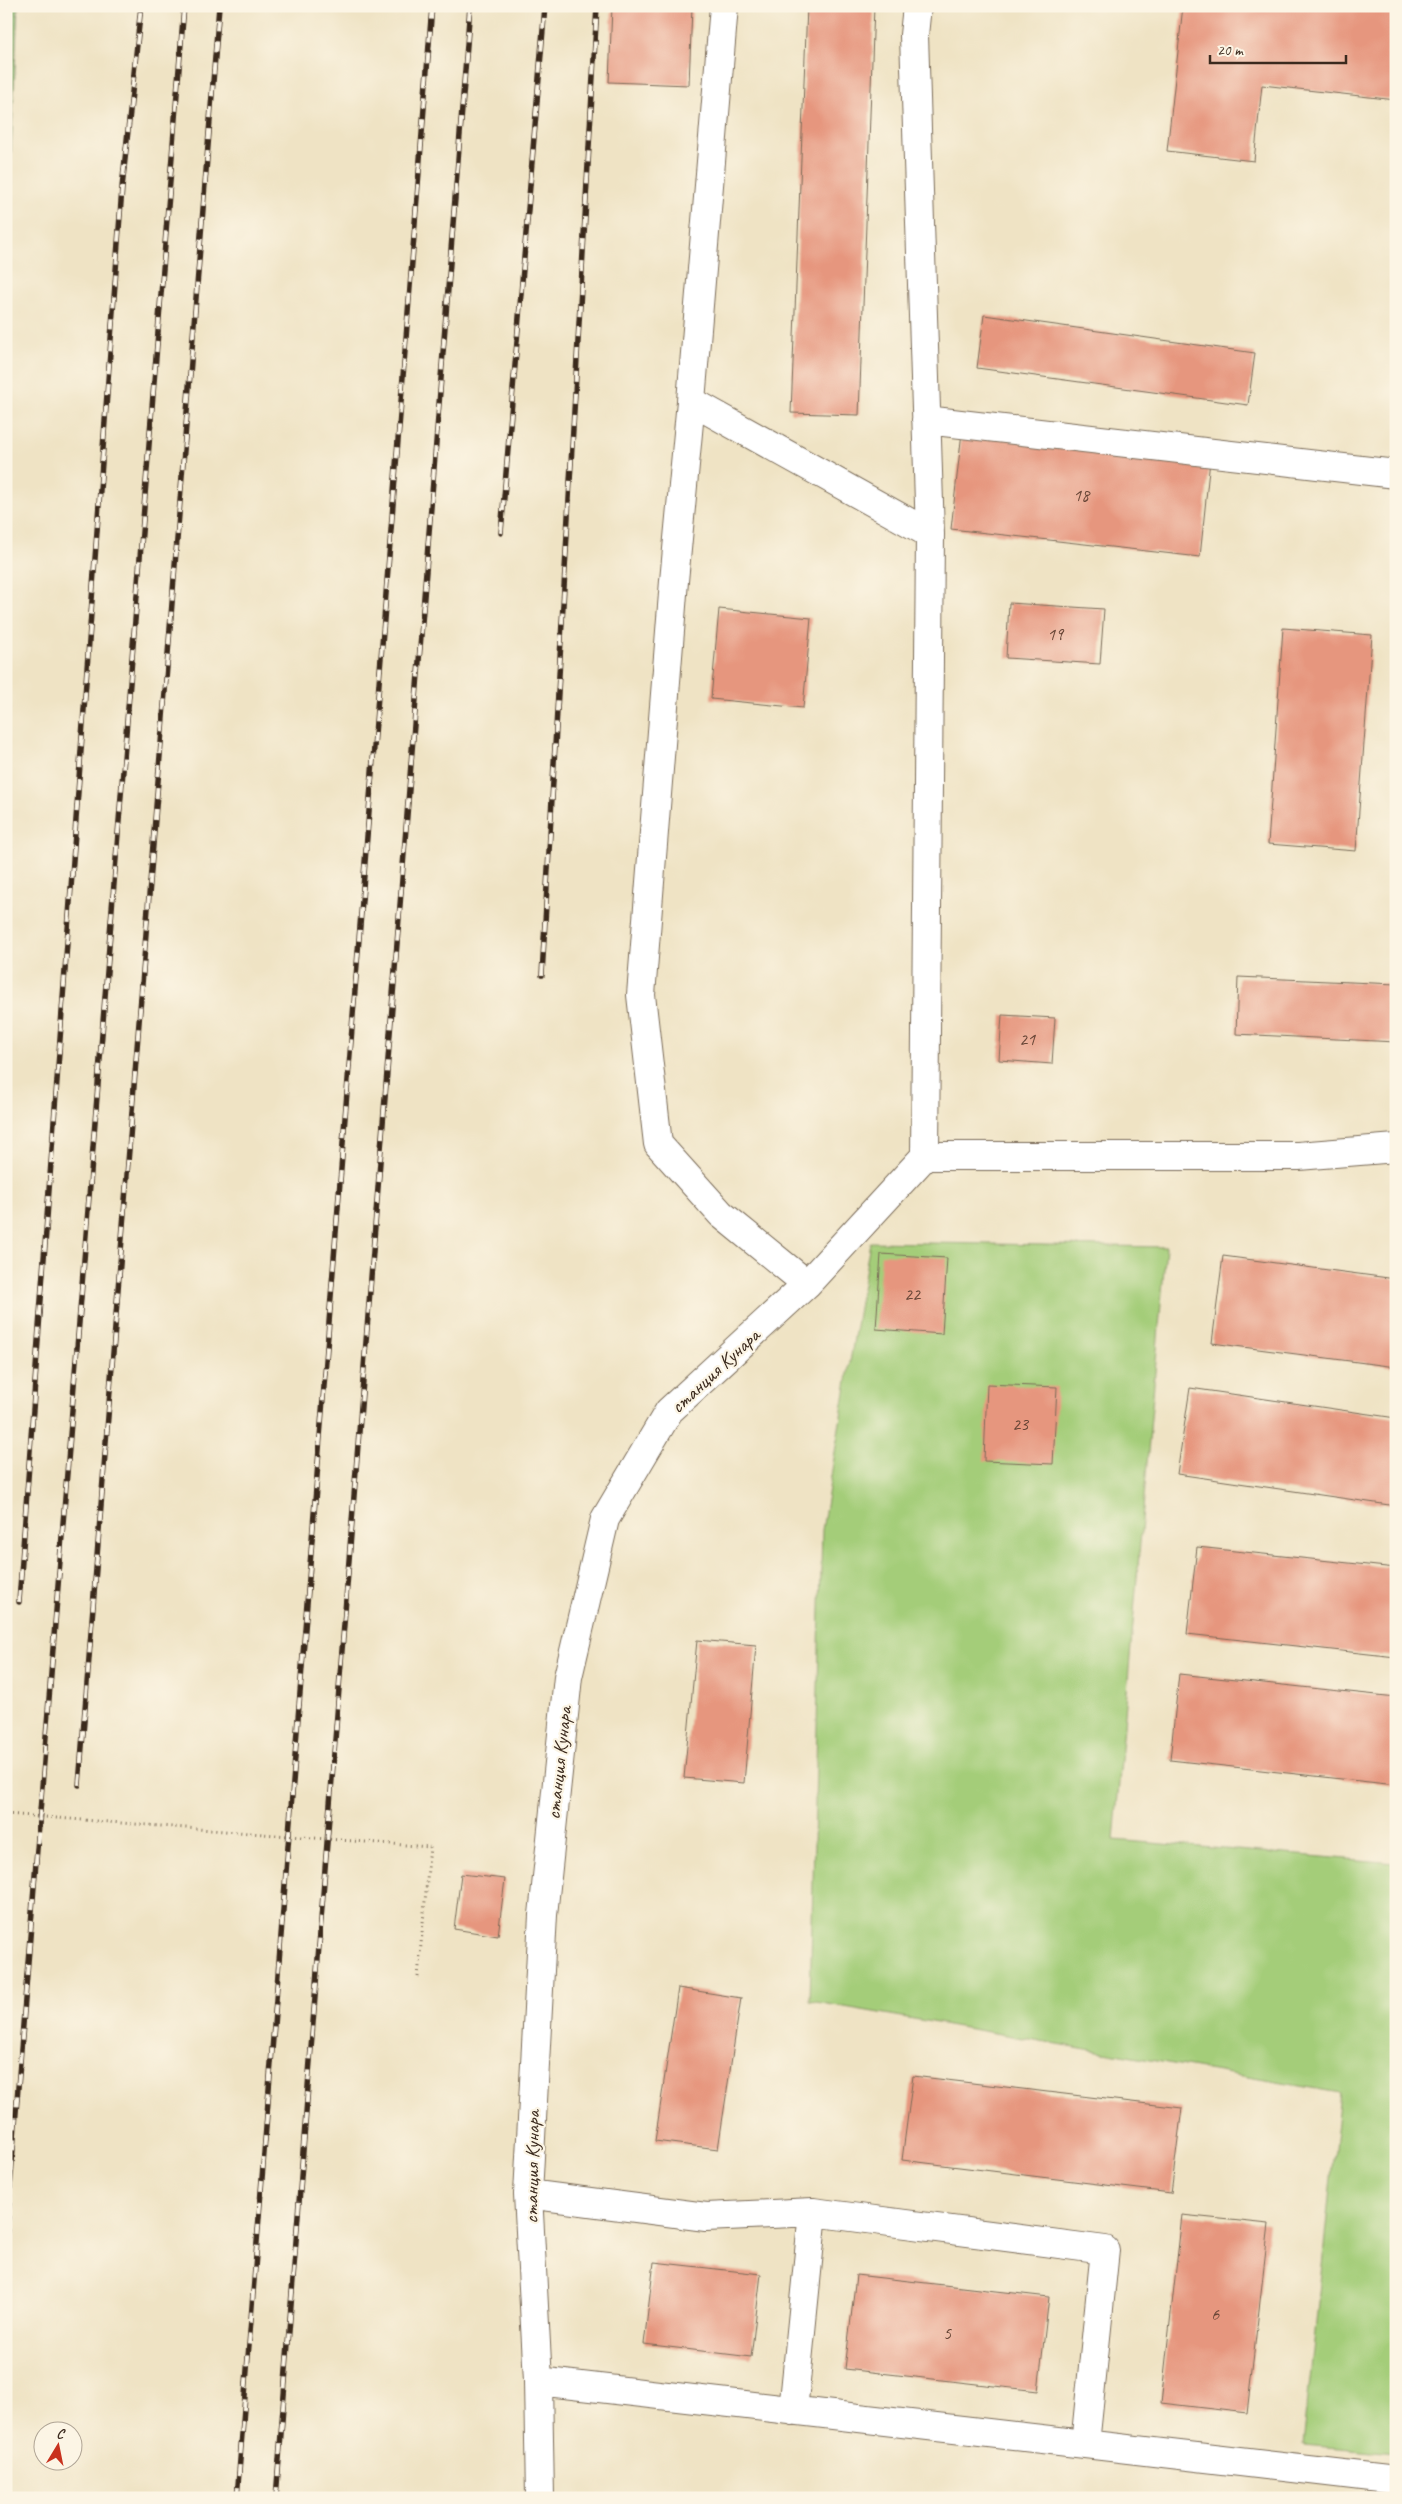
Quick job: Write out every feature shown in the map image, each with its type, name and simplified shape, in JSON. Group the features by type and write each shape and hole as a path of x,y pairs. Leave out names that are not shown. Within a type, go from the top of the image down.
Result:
{"street":[{"path":"724,6 673,591 641,995 658,1144 721,1214 808,1284"},
{"path":"917,6 914,35 930,534 925,1156 1298,1156 1396,1148"},
{"path":"691,401 930,534"},
{"path":"926,420 1396,474"},
{"name":"станция Кунара","path":"540,2498 538,2381 528,2194 543,1915 567,1687 605,1519 669,1411 808,1284 925,1156"},
{"path":"528,2194 706,2217 813,2212 1105,2250 1085,2444"},
{"path":"793,2411 813,2212"},
{"path":"538,2381 1396,2480"}],"path":[{"path":"6,1814 430,1847 418,1977"}],"green space":[{"path":"6,6 18,6 6,257"},
{"path":"870,1242 1166,1247 1114,1840 1396,1863 1396,2453 1303,2445 1340,2093 810,2001 822,1530"}],"building":[{"path":"612,6 692,6 689,85 609,82"},
{"path":"807,6 874,6 859,415 791,413"},
{"path":"1183,6 1396,6 1396,100 1262,85 1254,161 1167,151"},
{"path":"984,315 1255,353 1248,405 977,368"},
{"path":"962,432 1210,460 1200,557 951,529"},
{"path":"1009,603 1104,609 1100,664 1006,658"},
{"path":"719,609 811,618 803,708 711,699"},
{"path":"1283,628 1372,635 1356,851 1268,844"},
{"path":"1238,977 1396,984 1396,1042 1236,1034"},
{"path":"1002,1015 1055,1018 1052,1064 999,1060"},
{"path":"881,1254 947,1258 942,1334 876,1329"},
{"path":"1223,1256 1396,1279 1396,1367 1212,1343"},
{"path":"987,1384 1057,1387 1053,1464 984,1461"},
{"path":"1190,1388 1396,1418 1396,1506 1177,1474"},
{"path":"1197,1547 1396,1568 1396,1657 1187,1634"},
{"path":"697,1640 756,1645 744,1783 684,1778"},
{"path":"1179,1674 1396,1697 1396,1785 1170,1760"},
{"path":"461,1874 505,1879 498,1936 454,1929"},
{"path":"678,1988 741,1998 718,2149 655,2141"},
{"path":"913,2076 1182,2108 1171,2193 902,2160"},
{"path":"1182,2215 1269,2224 1247,2413 1161,2403"},
{"path":"654,2262 761,2274 751,2357 644,2344"},
{"path":"856,2275 1049,2297 1038,2391 845,2369"}],"railway":[{"path":"19,1602 122,188 141,6"},
{"path":"6,2238 184,6"},
{"path":"79,1785 219,6"},
{"path":"237,2498 432,6"},
{"path":"276,2498 470,6"},
{"path":"501,533 545,6"},
{"path":"542,975 597,6"}]}
